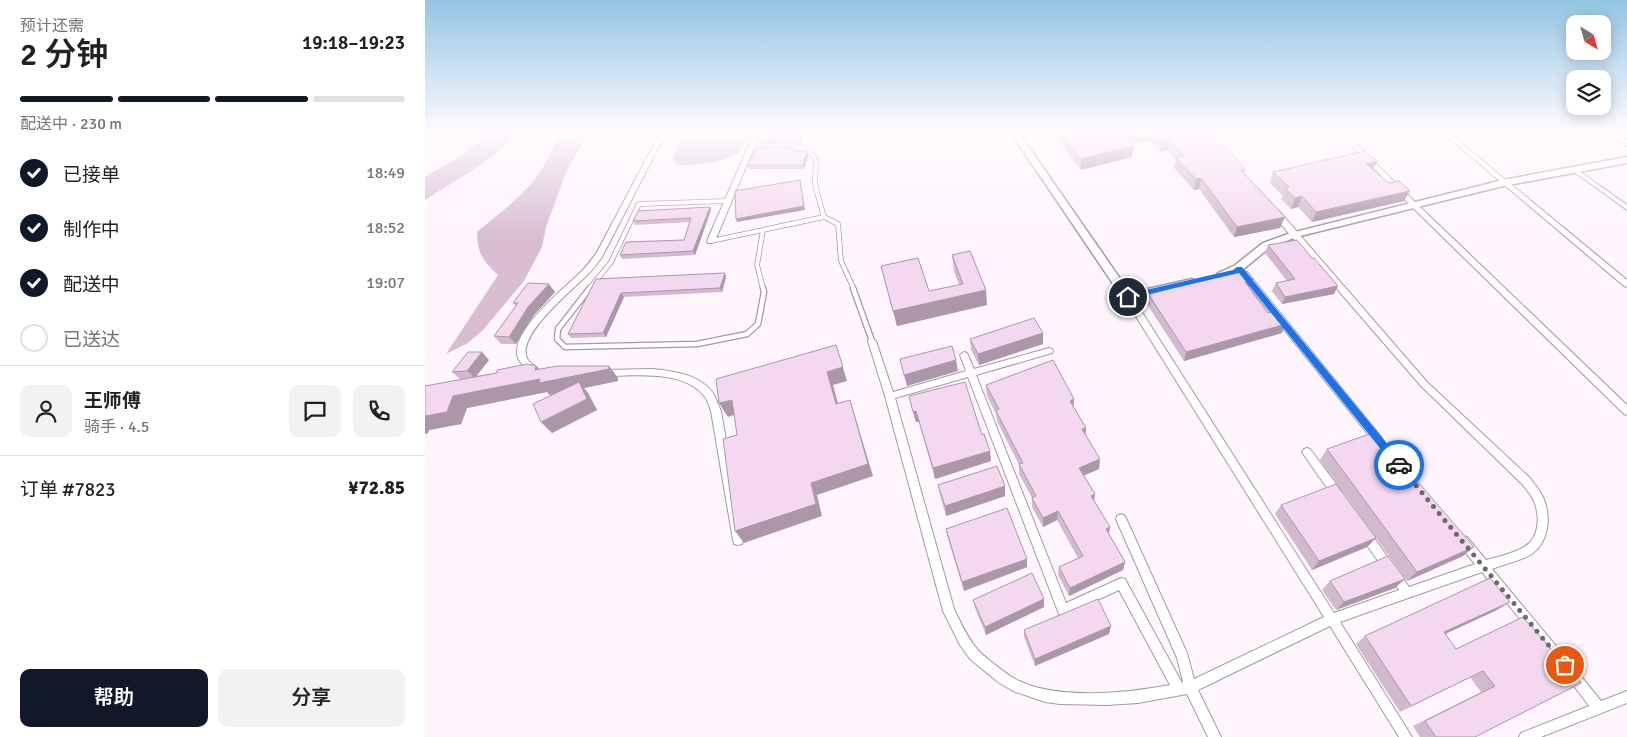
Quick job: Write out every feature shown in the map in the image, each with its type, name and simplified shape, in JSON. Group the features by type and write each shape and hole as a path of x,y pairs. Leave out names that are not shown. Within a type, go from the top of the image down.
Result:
{"street":[{"path":"544,373 523,367 521,357 522,342 540,316 586,271 599,254 645,167"},
{"path":"711,241 742,167"},
{"path":"1039,167 1128,297 1406,737"},
{"path":"1376,167 1627,411"},
{"path":"1485,167 1627,284"},
{"path":"1128,297 1235,272 1258,251 1276,241 1294,235 1503,183 1589,167"},
{"path":"1575,170 1627,208"},
{"path":"872,341 949,611 964,641 974,655 1001,678 1017,687 1045,696 1107,699 1138,697 1185,688 1331,619 1528,551 1539,539 1542,532 1543,516 1533,490 1519,473 1424,384 1269,206"},
{"path":"1239,268 1389,453"},
{"path":"889,396 1049,351"},
{"path":"964,355 1063,610 1121,583 1215,737"},
{"path":"592,373 677,375 694,381 707,390 716,411 738,540"},
{"path":"1307,452 1346,507"},
{"path":"1121,519 1183,657 1185,688"},
{"path":"1357,522 1407,593"},
{"path":"1459,536 1599,708"},
{"path":"1525,737 1627,697"}],"lane":[{"path":"816,167 815,180 824,217"},
{"path":"727,201 639,204 611,262 558,329 556,337 559,344 568,348 697,344 747,334 758,324 764,292 757,265 763,230"},
{"path":"711,241 824,217 833,220 838,224 841,261 849,276 872,341"}],"shaded area":[{"path":"442,167 476,167 425,200 425,177"},
{"path":"543,167 569,167 546,227 542,247 524,281 483,330 468,343 446,354 498,275 482,256 478,246 477,232 522,193"}],"building":[{"path":"1185,167 1244,167 1245,169 1241,170 1285,217 1237,227 1201,178 1196,179"},
{"path":"1293,167 1370,167 1389,183 1399,181 1410,191 1316,212 1302,196 1295,198 1285,188 1289,187 1273,172"},
{"path":"800,180 804,206 736,219 735,191"},
{"path":"710,207 693,251 620,255 626,242 684,240 691,218 633,221 638,211"},
{"path":"1297,240 1338,286 1285,297 1276,283 1295,279 1268,245"},
{"path":"970,251 986,290 893,311 881,266 918,258 929,291 963,284 952,255"},
{"path":"1243,269 1253,280 1245,282 1268,313 1276,311 1286,324 1186,352 1149,295 1181,284"},
{"path":"725,273 720,288 621,293 603,333 568,334 596,279"},
{"path":"528,283 549,284 528,307 509,337 494,336 518,303 513,303"},
{"path":"1034,318 1043,333 978,354 970,339"},
{"path":"836,345 843,367 827,372 836,404 850,400 868,464 811,483 816,504 735,531 723,439 737,435 732,400 719,403 716,379"},
{"path":"952,346 956,360 904,375 900,359"},
{"path":"468,352 482,352 467,371 452,372"},
{"path":"1053,360 1074,399 1070,401 1086,428 1082,429 1100,459 1079,468 1095,494 1091,496 1110,527 1106,529 1125,562 1070,588 1059,567 1083,556 1058,511 1043,518 1032,498 1036,496 1019,464 1023,463 996,411 999,409 986,385"},
{"path":"527,364 536,366 535,370 557,366 609,366 609,369 539,383 540,379 453,396 447,412 425,416 425,386 497,373 497,370"},
{"path":"579,382 587,399 541,422 533,404"},
{"path":"965,382 982,435 984,434 990,451 933,468 916,411 913,412 909,396"},
{"path":"1375,432 1474,547 1417,572 1327,449"},
{"path":"997,466 1005,486 945,506 938,485"},
{"path":"1336,484 1376,538 1319,561 1281,505"},
{"path":"1007,508 1027,559 962,582 946,529"},
{"path":"1388,556 1405,579 1344,602 1330,581"},
{"path":"1032,573 1044,599 985,627 973,600"},
{"path":"1490,578 1510,602 1444,632 1456,649 1523,617 1581,683 1475,737 1436,737 1425,721 1495,686 1483,671 1411,706 1365,636"},
{"path":"1098,599 1111,626 1035,659 1024,630"}],"way so far":[{"path":"1399,465 1565,665"}],"route":[{"path":"1128,297 1235,272 1239,268 1399,465"}]}
